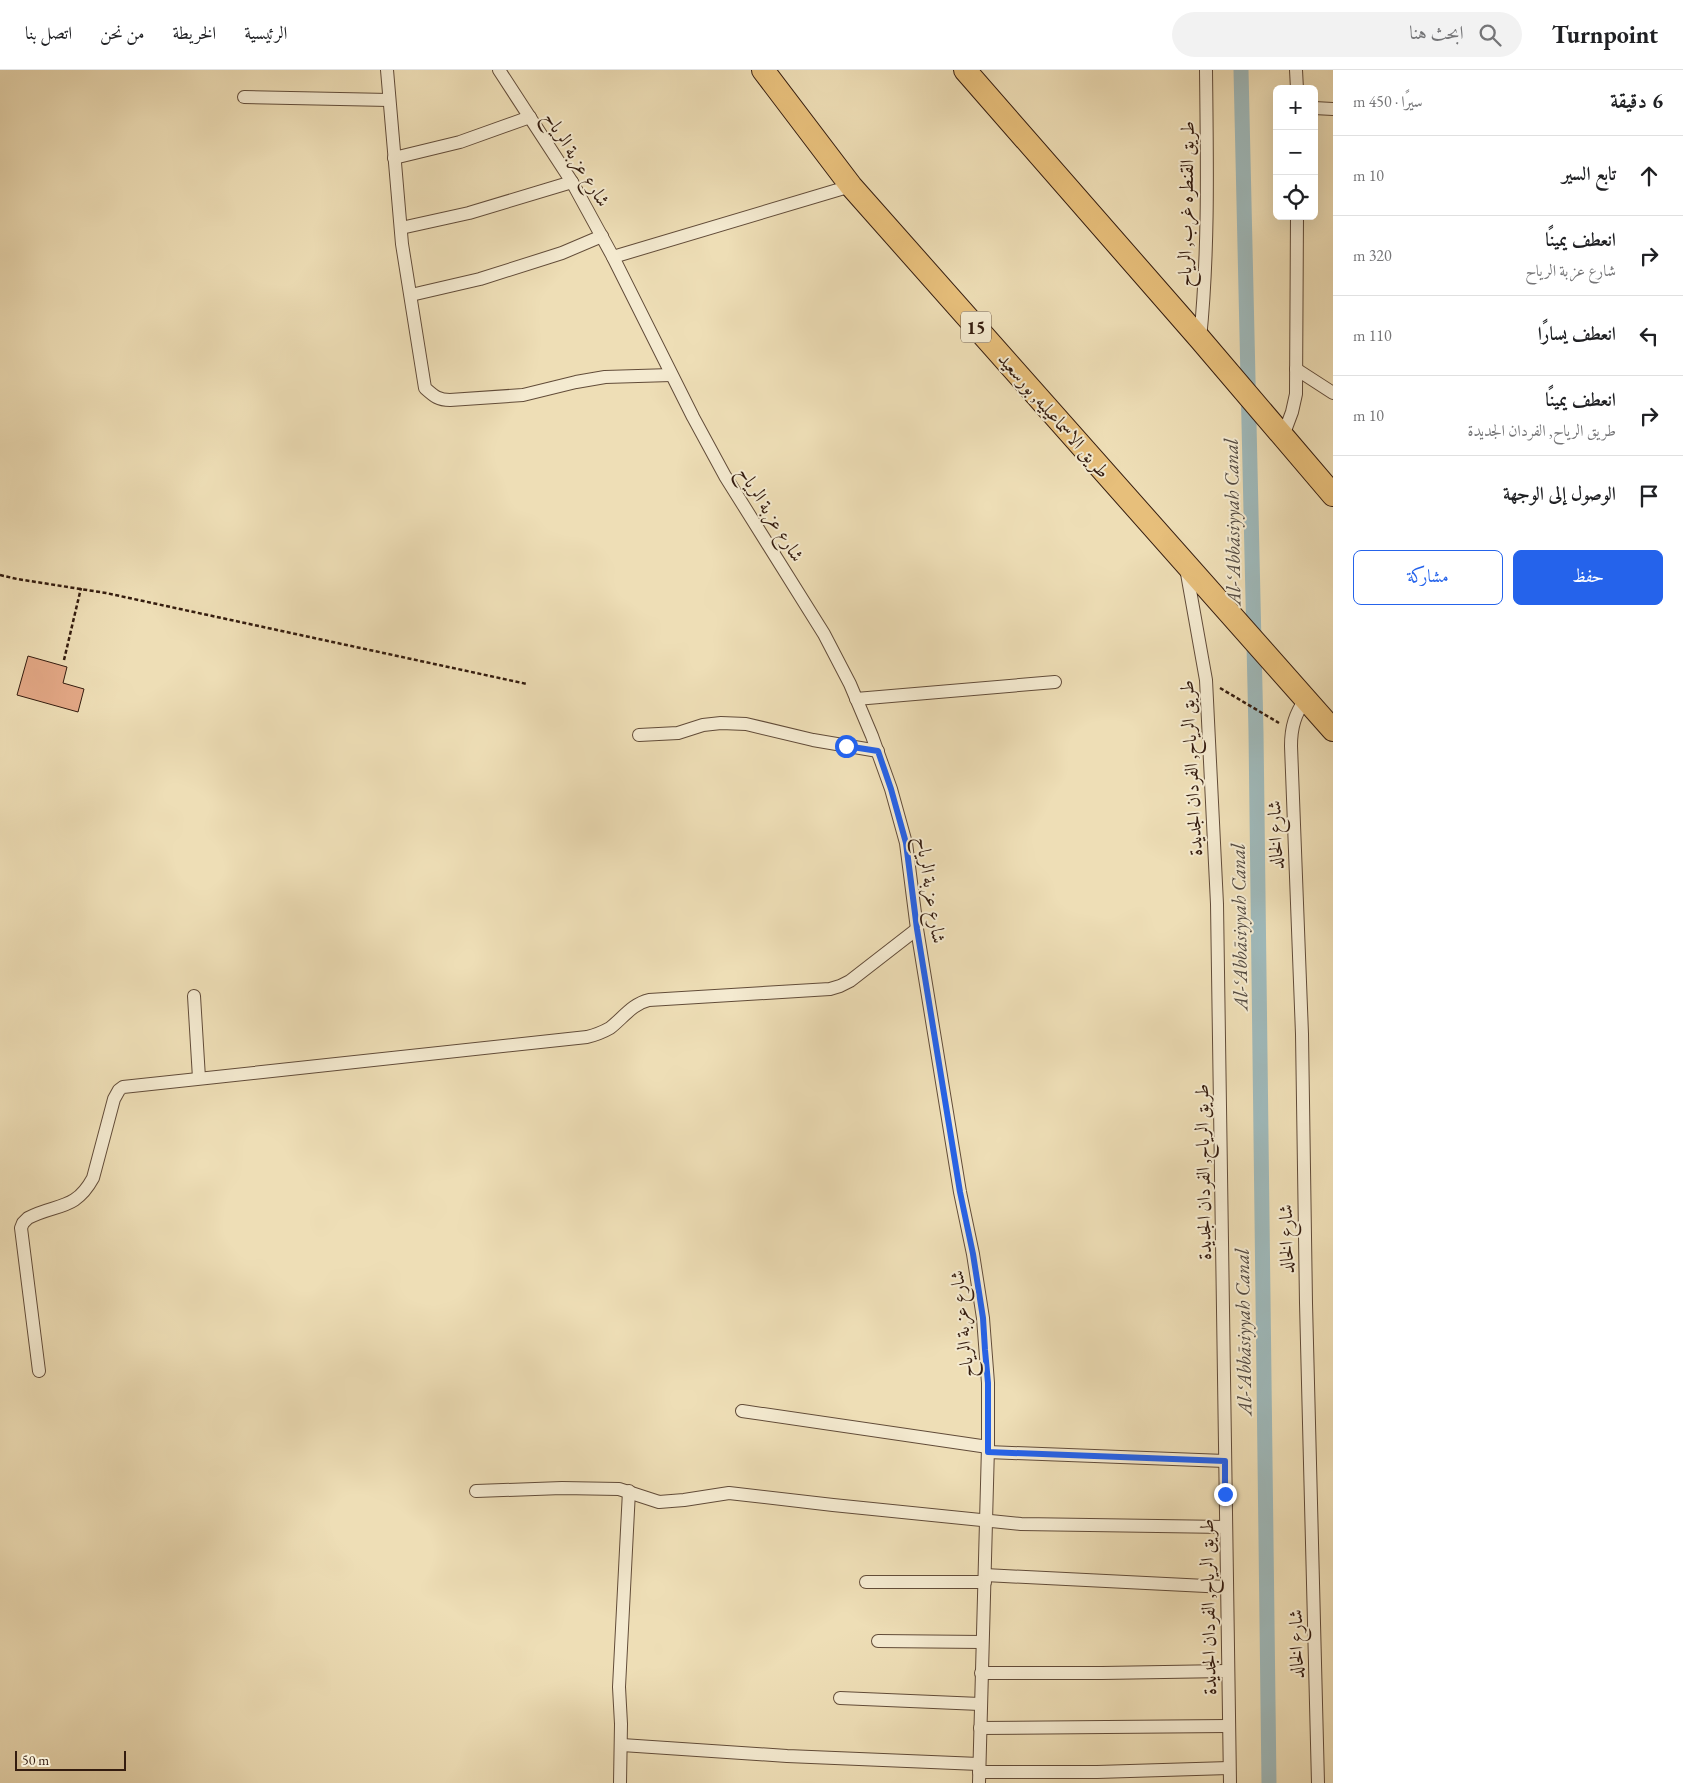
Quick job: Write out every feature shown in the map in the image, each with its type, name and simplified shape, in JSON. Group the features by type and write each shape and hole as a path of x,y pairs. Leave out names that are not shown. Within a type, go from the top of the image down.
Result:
{"highway":[{"name":"طريق الاسماعيليه, بورسعيد","path":"763,70 851,186 1306,698 1328,725 1333,742"},
{"path":"965,70 1200,339 1333,495"},
{"path":"1308,466 1333,476"}],"street":[{"path":"387,70 401,228 426,388 440,400 523,395 605,377 671,375"},
{"name":"شارع عزبة الرياح","path":"499,70 572,182 613,257 671,375 725,476 824,634 856,699 878,751 891,789 906,843 917,929 960,1192 973,1254 983,1318 988,1383 988,1450 979,1773"},
{"name":"طريق القنطره غرب, الرياح","path":"1200,339 1204,288 1207,166 1206,70"},
{"path":"1296,70 1297,85"},
{"path":"244,97 389,100"},
{"path":"1318,108 1333,109"},
{"path":"394,158 460,142 530,117"},
{"path":"401,228 470,213 572,182"},
{"path":"613,257 851,186"},
{"path":"1283,436 1292,412 1296,394 1297,220"},
{"path":"411,295 480,280 562,253 602,236"},
{"path":"1296,369 1333,393"},
{"name":"طريق الرياح, الفردان الجديدة","path":"1191,570 1206,680 1217,894 1230,1783"},
{"path":"856,699 1055,682"},
{"name":"شارع الخالد","path":"1306,698 1294,719 1291,731 1291,746 1302,1034 1306,1313 1318,1783"},
{"path":"639,735 678,733 721,723 746,724 813,740 878,751"},
{"path":"39,1371 22,1235 23,1223 35,1215 77,1199 88,1187 95,1169 114,1099 119,1090 128,1085 587,1037 609,1028 636,1004 649,1000 830,989 850,981 917,929"},
{"path":"194,996 199,1078"},
{"path":"742,1411 988,1450 1225,1461"},
{"path":"476,1491 618,1489 659,1502 730,1493 833,1506 1020,1524 1226,1527"},
{"path":"620,1783 622,1745 619,1687 629,1491"},
{"path":"866,1582 985,1578 1226,1587"},
{"path":"878,1641 982,1642"},
{"path":"981,1673 1227,1671"},
{"path":"840,1698 980,1704"},
{"path":"980,1728 1228,1726"},
{"path":"622,1745 787,1756 1053,1778 1229,1768"}],"path":[{"path":"0,575 81,588 527,684"},
{"path":"64,660 81,588"},
{"path":"1222,689 1282,725"}],"building":[{"path":"28,656 67,667 63,683 84,689 78,712 17,695"}],"waterway":[{"name":"Al-ʿAbbāsiyyah Canal","path":"1241,70 1256,732 1269,1783"}],"route":[{"path":"846,746 878,751 906,843 917,929 960,1192 973,1254 983,1318 988,1383 988,1452 1225,1461 1225,1494"}]}
